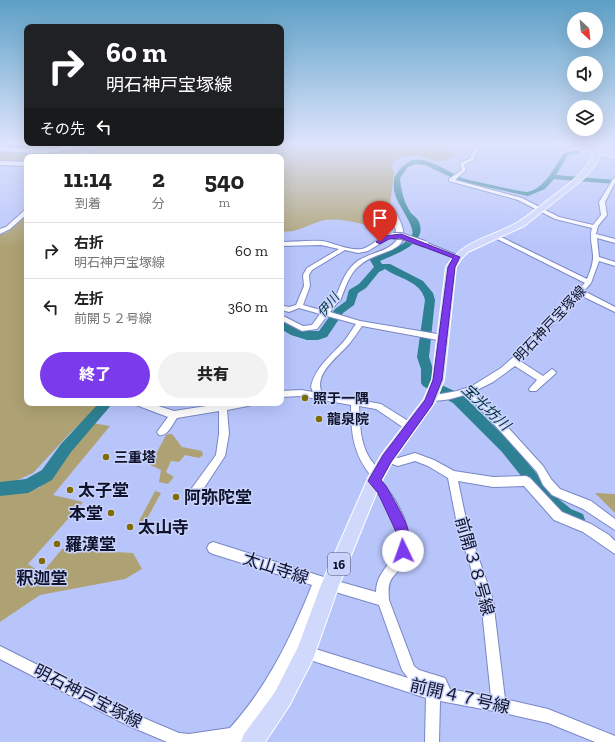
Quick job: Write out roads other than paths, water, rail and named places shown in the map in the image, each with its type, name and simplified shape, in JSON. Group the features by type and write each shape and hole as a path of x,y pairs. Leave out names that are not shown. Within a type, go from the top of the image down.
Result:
{"main road":[{"path":"457,257 465,250 521,224 581,178"},
{"name":"16","path":"252,742 282,699 306,652 324,584 376,478 387,458 410,427 441,393 439,337 451,267 457,257"}],"street":[{"path":"455,178 452,180 520,199 557,218 594,227"},
{"name":"明石神戸宝塚線","path":"441,393 468,390 484,384 515,362 568,301 580,292 588,282 596,258 593,235 594,227 604,215 602,202 614,181"},
{"path":"0,232 8,228 24,213"},
{"path":"284,319 302,329 308,329 318,323 335,301 337,301 355,266 362,260 386,251 398,244 403,235 403,231 394,214 392,215 399,230 395,236"},
{"path":"593,235 615,241"},
{"path":"284,244 321,243 358,251 366,250 387,237 395,236 424,244 457,257"},
{"path":"495,236 588,282"},
{"path":"299,306 307,286 306,275 310,269 344,248"},
{"path":"596,258 615,264"},
{"path":"580,292 615,310"},
{"path":"284,308 289,310 299,306 346,320 439,337"},
{"path":"319,396 315,387 317,378 326,365 347,342 360,323"},
{"path":"515,362 543,380"},
{"path":"533,389 552,372"},
{"path":"468,390 540,469 547,482 556,492 587,505 615,525"},
{"path":"284,394 301,393 378,406 410,427"},
{"path":"355,403 358,445 392,506 402,532 404,543 403,551 389,570 383,583 384,600 409,670 415,676 440,683 432,742"},
{"path":"148,406 174,415 233,406"},
{"path":"196,491 220,456 224,434 223,408"},
{"path":"162,432 174,415"},
{"path":"387,458 398,462 415,457 431,463 452,475 493,482 526,481 558,516 587,528 615,548"},
{"name":"前開３８号線","path":"452,475 462,524 487,600 499,705"},
{"name":"太山寺線","path":"213,548 324,584 384,600"},
{"path":"240,738 248,721 274,680 324,584"},
{"name":"明石神戸宝塚線","path":"0,652 134,721 179,740 240,738"},
{"name":"前開４７号線","path":"306,652 439,694 548,716 613,742"}],"waterway":[{"name":"伊川","path":"379,267 375,260 398,250 415,238 417,233 415,222 407,213 398,193 397,178"},
{"name":"伊川","path":"456,178 461,180 528,194 542,187 551,178"},
{"path":"560,178 615,182"},
{"name":"宝光坊川","path":"284,326 301,335 312,337 323,334 339,311 350,303 353,297 353,292 362,286 380,267 387,266 419,283 425,288 430,300 423,357 427,369 427,383 458,399 507,448 550,501 565,514 577,520"},
{"name":"伊川","path":"0,489 28,486 47,475 66,448 104,406"}],"place":[{"name":"照于一隅","path":"305,398"},
{"name":"龍泉院","path":"319,419"},
{"name":"三重塔","path":"106,457"},
{"name":"太子堂","path":"70,490"},
{"name":"阿弥陀堂","path":"176,497"},
{"name":"本堂","path":"111,513"},
{"name":"太山寺","path":"130,527"},
{"name":"羅漢堂","path":"57,544"},
{"name":"釈迦堂","path":"42,561"}]}
